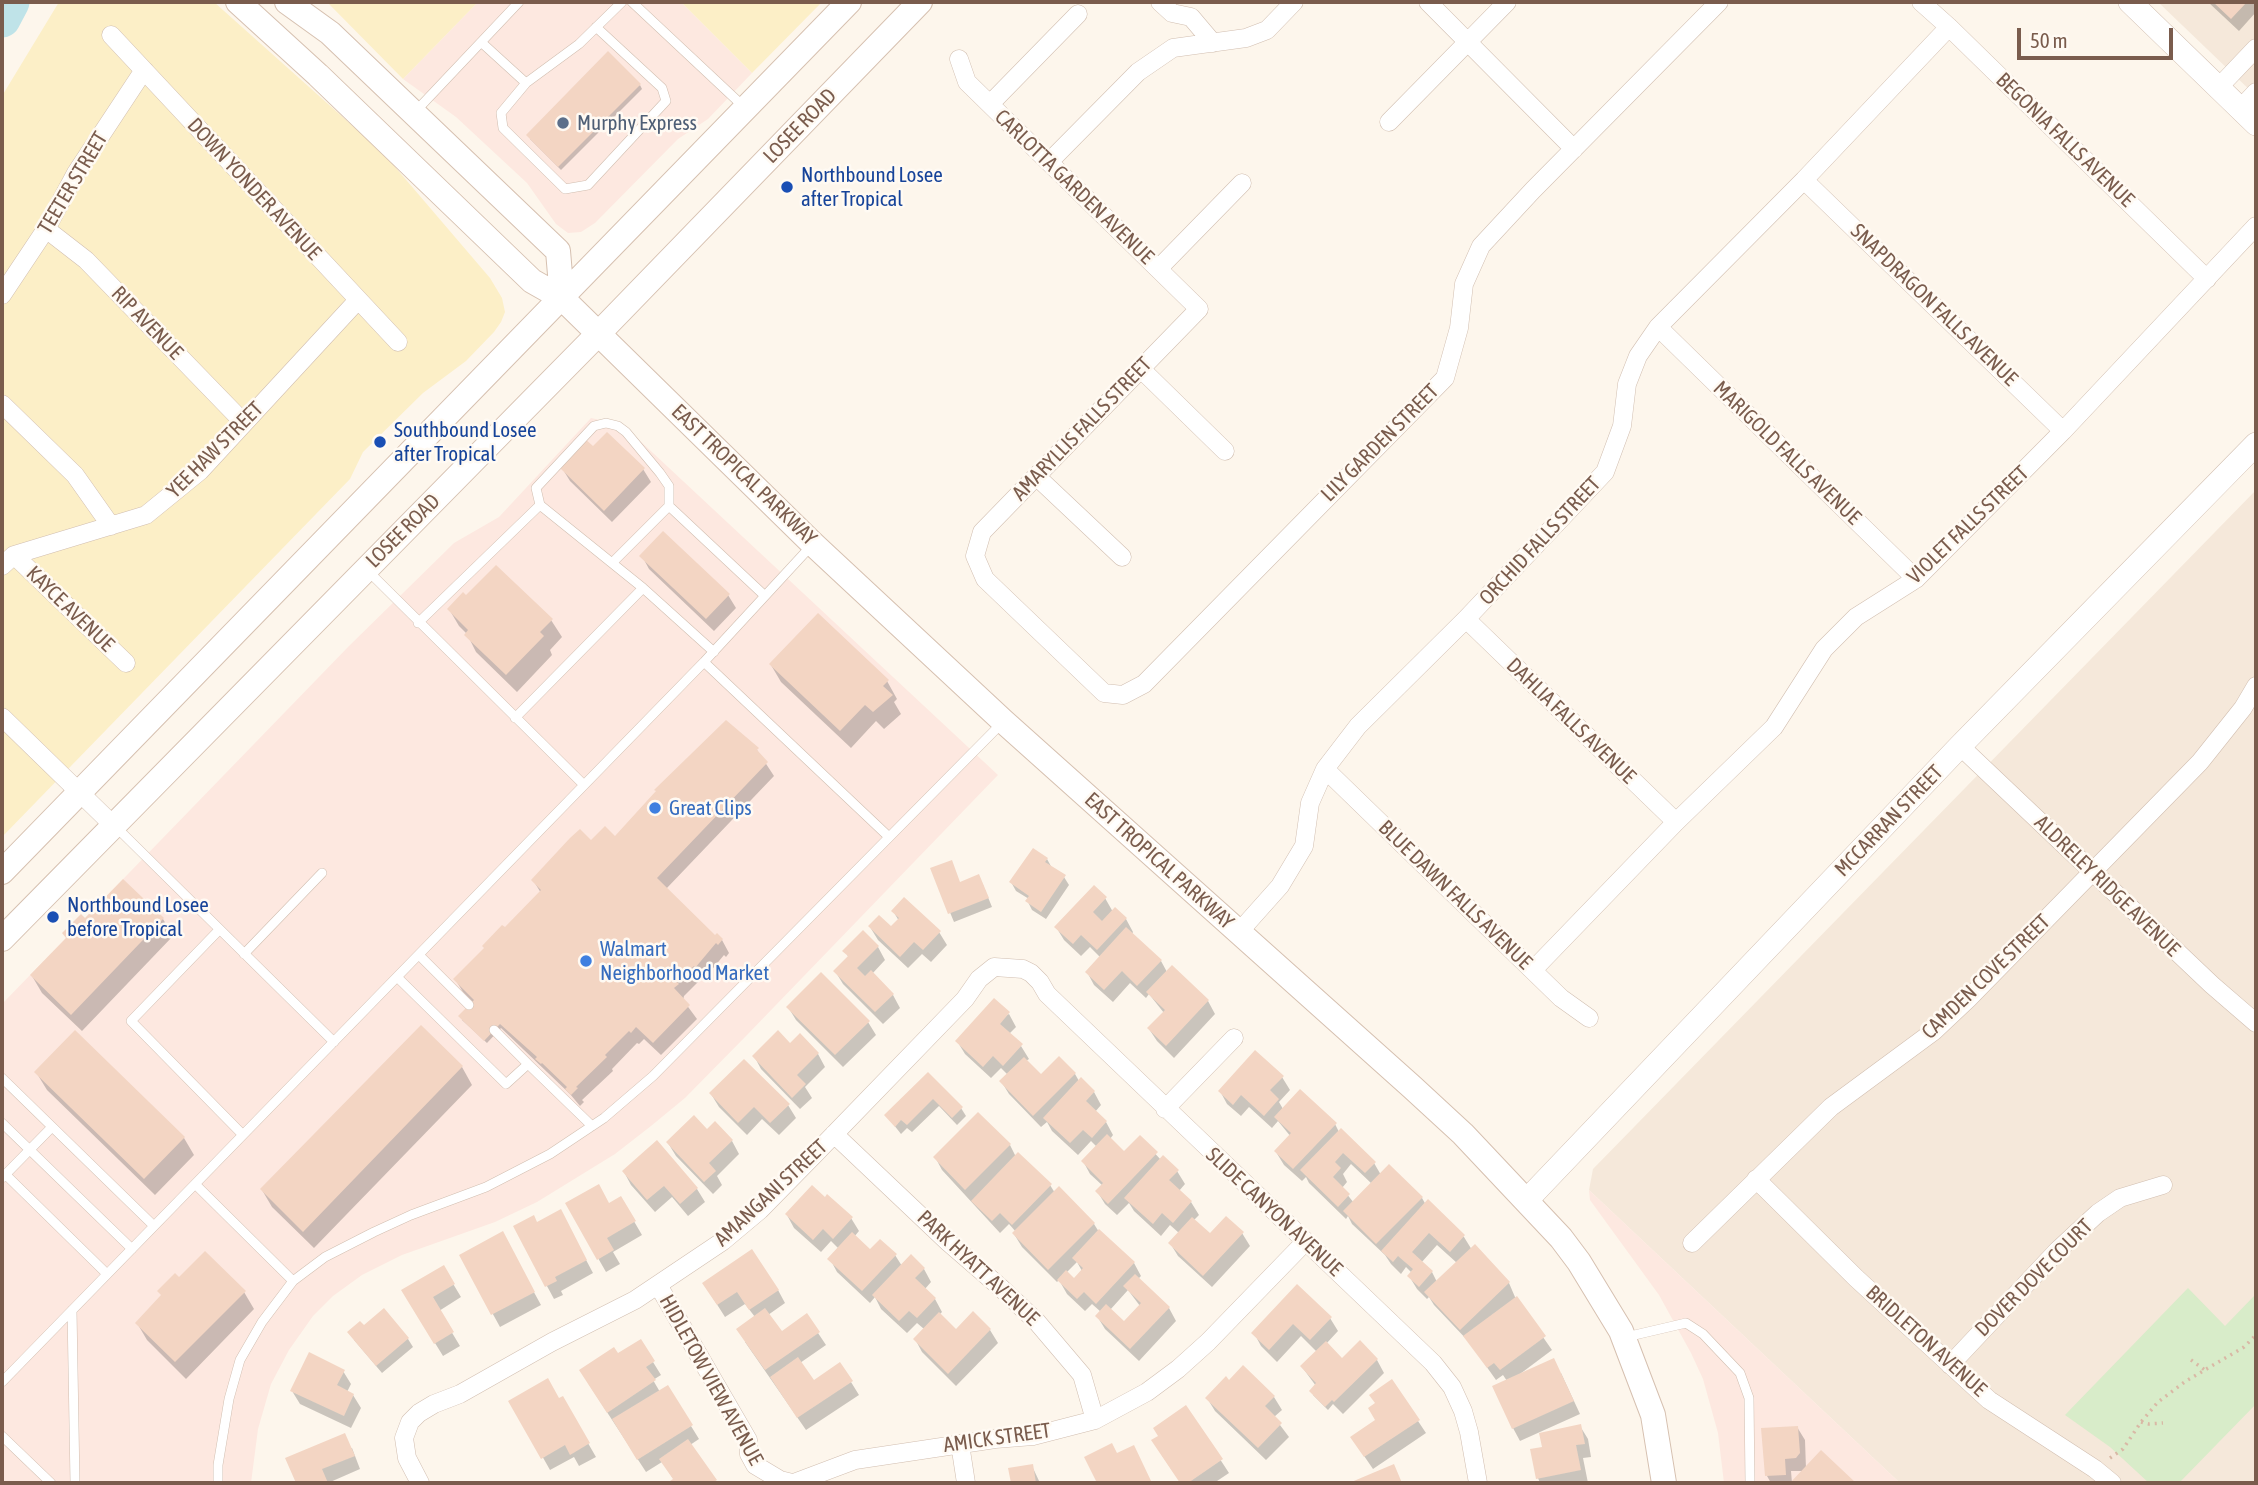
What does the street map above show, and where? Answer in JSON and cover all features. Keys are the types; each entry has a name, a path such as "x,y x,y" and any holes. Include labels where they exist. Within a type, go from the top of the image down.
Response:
{"main road":[{"name":"EAST TROPICAL PARKWAY","path":"238,2 328,84 532,281 562,298 813,544 1003,722 1463,1134 1561,1238 1579,1262 1624,1338 1653,1415 1664,1483"},
{"path":"287,2 330,33 558,251 562,298"},
{"path":"2,872 849,2"},
{"name":"LOSEE ROAD","path":"2,939 599,333 920,2"}],"street":[{"path":"1160,2 1172,13 1191,9 1213,43"},
{"path":"1049,162 1138,72 1173,48 1245,38 1267,30 1294,2"},
{"path":"1429,2 1574,149"},
{"path":"1389,122 1507,2"},
{"name":"LILY GARDEN STREET","path":"975,556 985,579 1104,693 1123,695 1144,684 1445,377 1459,328 1464,284 1481,246 1719,2"},
{"name":"BEGONIA FALLS AVENUE","path":"1921,2 1950,27 2207,279"},
{"path":"2130,2 2248,117 2256,92"},
{"path":"990,104 1078,14"},
{"name":"ORCHID FALLS STREET","path":"1239,932 1280,886 1304,846 1310,803 1325,769 1358,726 1466,619 1605,472 1622,426 1627,384 1638,356 1658,327 1950,27"},
{"name":"DOWN YONDER AVENUE","path":"111,34 398,342"},
{"path":"2218,88 2256,48"},
{"name":"CARLOTTA GARDEN AVENUE","path":"960,59 967,82 1199,309"},
{"name":"TEETER STREET","path":"2,295 46,229 76,173 144,70"},
{"name":"SNAPDRAGON FALLS AVENUE","path":"1804,180 2063,431"},
{"path":"1158,269 1242,183"},
{"name":"VIOLET FALLS STREET","path":"1533,970 1676,822 1774,727 1824,649 1856,617 1916,579 2063,431 2256,226"},
{"name":"RIP AVENUE","path":"46,229 86,260 244,423"},
{"name":"YEE HAW STREET","path":"8,560 146,515 200,471 358,300"},
{"name":"AMARYLLIS FALLS STREET","path":"975,556 982,531 1199,309"},
{"name":"MARIGOLD FALLS AVENUE","path":"1658,327 1916,579"},
{"path":"1140,369 1226,451"},
{"path":"2,404 75,475 111,526"},
{"name":"MCCARRAN STREET","path":"1526,1201 1960,746 2256,444"},
{"path":"1036,476 1122,557"},
{"name":"KAYCE AVENUE","path":"8,560 126,663"},
{"name":"DAHLIA FALLS AVENUE","path":"1466,619 1676,822"},
{"name":"CAMDEN COVE STREET","path":"1692,1243 1831,1107 1934,1031 1951,1015 2200,762 2243,708 2256,686"},
{"path":"2,717 114,825"},
{"name":"ALDRELEY RIDGE AVENUE","path":"1960,746 2212,985 2256,1023"},
{"name":"BLUE DAWN FALLS AVENUE","path":"1325,769 1561,998 1589,1018"},
{"name":"AMANGANI STREET","path":"421,1483 407,1458 404,1438 410,1423 419,1413 460,1394 658,1285 723,1241 760,1210 965,999 979,979 994,967 1023,970"},
{"name":"SLIDE CANYON AVENUE","path":"1023,970 1040,982 1046,994 1433,1363 1452,1387 1469,1432 1478,1483"},
{"path":"1165,1109 1234,1038"},
{"name":"PARK HYATT AVENUE","path":"834,1134 1037,1322 1082,1375 1095,1420"},
{"name":"BRIDLETON AVENUE","path":"1756,1179 1856,1278 1950,1365 1997,1405 2112,1483"},
{"name":"DOVER DOVE COURT","path":"1950,1365 2058,1250 2098,1213 2120,1198 2163,1185"},
{"name":"AMICK STREET","path":"766,1473 793,1483 855,1460 1033,1436 1095,1420 1147,1392 1178,1368 1208,1342 1305,1242"},
{"name":"HIDLETOW VIEW AVENUE","path":"658,1285 748,1440 755,1465 766,1473"},
{"path":"960,1444 966,1483"}],"lane":[{"path":"414,113 519,2"},
{"path":"596,27 662,88 666,101 588,185 565,189 503,128 501,113 526,83 579,44 596,27 622,2"},
{"path":"632,2 745,108"},
{"path":"481,42 526,83"},
{"path":"612,563 669,506 669,486 626,432 618,426 606,423 594,426 536,488 540,505 643,588 714,652"},
{"path":"418,623 540,505"},
{"path":"669,506 765,596"},
{"path":"2,1382 714,652 813,544"},
{"path":"366,569 584,785"},
{"path":"515,718 643,588"},
{"path":"704,662 889,837"},
{"path":"218,1483 218,1465 229,1399 240,1360 262,1322 293,1281 325,1257 411,1215 486,1186 550,1154 592,1126 653,1076 1003,722"},
{"path":"114,825 334,1042"},
{"path":"244,954 322,873"},
{"path":"219,930 131,1021 243,1135"},
{"path":"419,955 469,1005"},
{"path":"397,977 506,1084 528,1064"},
{"path":"494,1030 592,1126"},
{"path":"2,1079 154,1226"},
{"path":"2,1123 132,1249"},
{"path":"51,1128 3,1176 107,1274"},
{"path":"195,1184 293,1281"},
{"path":"72,1310 75,1483"},
{"path":"1624,1338 1686,1323 1703,1334 1740,1373 1749,1398 1750,1483"},
{"path":"2,1436 51,1483"}],"path":[{"path":"2095,1469 2123,1449 2158,1402 2186,1381 2244,1346 2256,1335"},
{"path":"2191,1360 2205,1370"},
{"path":"2141,1422 2163,1423"}],"shaded area":[{"path":"478,2 681,2 752,73 708,119 678,139 595,223 581,232 568,233 556,224 527,183 456,117 403,79"},
{"path":"2158,2 2256,2 2256,96"},
{"path":"591,418 623,425 998,775 685,1098 651,1126 615,1154 537,1202 495,1222 402,1255 362,1275 333,1296 313,1316 289,1350 271,1384 258,1429 251,1483 2,1483 2,1004 349,646 454,543 499,517"},
{"path":"2256,490 2256,1483 1900,1483 1589,1190 1593,1169"},
{"path":"1589,1190 1900,1483 1724,1483 1718,1433 1703,1379 1659,1295 1590,1200"}],"green space":[{"path":"2188,1288 2225,1326 2256,1294 2256,1404 2179,1483 2149,1483 2110,1447 2065,1415"}],"sand":[{"path":"59,2 214,2 384,154 490,278 502,298 505,312 494,332 466,361 423,393 363,452 350,479 2,837 2,96"},
{"path":"327,2 478,2 403,79"},
{"path":"681,2 822,2 752,73"}],"building":[{"path":"2213,2 2247,2 2231,19"},
{"path":"608,51 641,84 558,167 526,135"},
{"path":"607,432 645,468 604,511 560,468 585,439 593,446"},
{"path":"663,531 730,594 706,619 639,556"},
{"path":"496,565 553,619 540,632 544,636 506,675 464,635 468,630 447,609 463,592 466,595"},
{"path":"818,613 889,680 883,686 893,695 873,712 865,705 840,731 769,664"},
{"name":"Walmart Neighborhood Market","path":"726,720 759,748 757,750 768,762 657,878 715,935 717,933 723,939 677,982 679,984 674,988 690,1005 653,1043 636,1027 631,1033 629,1031 571,1095 565,1089 567,1087 535,1059 537,1057 500,1024 484,1041 458,1016 474,1000 453,979 484,948 482,946 502,925 505,927 541,890 531,880 570,838 580,829 591,840 605,826 615,836 656,791 654,790"},
{"path":"1033,848 1048,858 1045,862 1066,875 1041,912 1025,901 1029,896 1009,882"},
{"path":"952,860 960,882 979,874 989,898 948,914 930,868"},
{"path":"123,879 164,918 71,1015 30,975 66,938 62,933 81,914 85,918"},
{"path":"1094,885 1107,897 1093,912 1102,921 1115,907 1127,918 1097,950 1081,935 1073,944 1054,927"},
{"path":"904,897 941,931 923,950 914,942 900,957 868,926 879,915 891,926 899,918 891,911"},
{"path":"1126,927 1162,960 1137,986 1122,971 1104,990 1085,972"},
{"path":"863,930 879,946 857,968 865,976 871,970 894,994 875,1012 833,971 848,956 842,951"},
{"path":"1172,965 1209,1000 1166,1046 1147,1028 1165,1010 1146,992"},
{"path":"821,972 870,1021 835,1055 786,1007"},
{"path":"994,998 1010,1012 1000,1024 1023,1044 1003,1066 993,1056 983,1067 955,1041"},
{"path":"421,1025 463,1066 303,1232 260,1189"},
{"path":"75,1030 185,1137 144,1179 34,1072"},
{"path":"778,1030 790,1043 800,1033 819,1053 797,1075 806,1084 792,1098 752,1056"},
{"path":"1255,1050 1284,1076 1270,1090 1279,1099 1264,1116 1241,1095 1233,1105 1218,1091"},
{"path":"1059,1056 1076,1073 1033,1116 999,1081 1024,1057 1041,1074"},
{"path":"744,1059 790,1104 770,1123 754,1107 738,1123 709,1093"},
{"path":"928,1072 963,1107 952,1118 933,1099 907,1125 901,1120 895,1127 884,1115"},
{"path":"1081,1077 1095,1091 1086,1101 1107,1121 1092,1138 1083,1130 1070,1143 1043,1118"},
{"path":"1300,1089 1337,1123 1293,1169 1274,1151 1291,1133 1274,1117"},
{"path":"978,1112 1011,1144 965,1190 933,1157"},
{"path":"694,1115 707,1129 715,1121 733,1140 709,1163 716,1171 704,1182 666,1142"},
{"path":"1341,1128 1376,1162 1365,1173 1343,1153 1335,1162 1341,1168 1333,1177 1350,1194 1338,1207 1300,1170"},
{"path":"1107,1134 1124,1151 1140,1135 1158,1152 1108,1204 1095,1191 1103,1183 1081,1161"},
{"path":"657,1140 698,1188 680,1204 664,1186 647,1200 622,1171"},
{"path":"1018,1152 1052,1184 1012,1225 1000,1213 992,1221 971,1201"},
{"path":"1163,1155 1179,1170 1169,1180 1192,1201 1173,1223 1162,1213 1153,1224 1124,1198"},
{"path":"1389,1164 1423,1197 1376,1244 1343,1211"},
{"path":"599,1184 609,1203 621,1196 636,1221 607,1238 614,1250 597,1260 565,1203"},
{"path":"812,1185 825,1197 827,1194 853,1217 833,1239 823,1229 813,1240 785,1214"},
{"path":"1059,1186 1095,1223 1048,1270 1012,1233"},
{"path":"1428,1199 1465,1235 1450,1252 1429,1233 1412,1252 1433,1271 1419,1287 1407,1276 1413,1269 1398,1256 1393,1262 1381,1251"},
{"path":"561,1209 587,1260 555,1277 557,1281 545,1287 513,1226 534,1215 537,1222"},
{"path":"1226,1216 1244,1232 1203,1276 1168,1243 1192,1217 1210,1233"},
{"path":"1099,1229 1135,1262 1096,1304 1084,1292 1077,1299 1057,1280 1066,1270 1074,1278 1083,1268 1072,1258"},
{"path":"503,1231 535,1292 491,1315 459,1255"},
{"path":"852,1232 870,1249 880,1239 897,1254 862,1291 827,1259"},
{"path":"1475,1244 1510,1282 1460,1330 1424,1292"},
{"path":"752,1249 779,1290 749,1310 737,1292 717,1305 702,1283"},
{"path":"205,1251 246,1291 175,1362 135,1323 161,1295 157,1291 175,1273 179,1277"},
{"path":"911,1254 925,1268 915,1278 936,1298 917,1318 909,1311 899,1321 872,1295"},
{"path":"444,1265 455,1284 433,1297 454,1332 434,1344 401,1290"},
{"path":"1135,1274 1170,1307 1130,1349 1095,1316 1106,1304 1124,1321 1141,1303 1123,1286"},
{"path":"1297,1284 1332,1317 1310,1340 1293,1324 1269,1350 1251,1333"},
{"path":"1517,1296 1546,1336 1500,1370 1494,1363 1487,1368 1463,1336"},
{"path":"384,1308 409,1338 376,1366 347,1332 360,1321 364,1325"},
{"path":"765,1308 782,1331 807,1313 820,1332 765,1370 736,1329"},
{"path":"973,1311 991,1329 948,1374 913,1339 939,1312 956,1329"},
{"path":"641,1339 655,1361 646,1367 656,1380 607,1413 579,1370 614,1347 618,1353"},
{"path":"1360,1340 1378,1359 1334,1402 1332,1400 1325,1407 1309,1391 1316,1383 1300,1366 1326,1341 1342,1358"},
{"path":"309,1352 345,1370 337,1385 354,1394 344,1416 290,1391"},
{"path":"798,1357 814,1380 840,1362 853,1381 797,1418 770,1377"},
{"path":"1554,1358 1574,1401 1512,1429 1492,1386"},
{"path":"1243,1365 1275,1396 1265,1406 1282,1423 1258,1448 1205,1398 1226,1376 1229,1380"},
{"path":"548,1378 559,1398 563,1396 590,1443 570,1455 565,1445 541,1459 508,1401"},
{"path":"1392,1379 1420,1420 1364,1457 1350,1437 1375,1420 1368,1408 1375,1403 1369,1395"},
{"path":"668,1385 693,1425 637,1460 612,1419"},
{"path":"1186,1405 1223,1459 1188,1483 1180,1483 1151,1440 1158,1436 1153,1428"},
{"path":"1581,1424 1585,1444 1576,1445 1581,1470 1536,1479 1530,1449 1542,1447 1539,1433"},
{"path":"1798,1426 1800,1453 1796,1458 1785,1459 1786,1475 1765,1476 1761,1428"},
{"path":"345,1433 355,1456 322,1469 328,1483 296,1483 285,1458"},
{"path":"688,1439 717,1480 712,1483 667,1483 673,1479 659,1459"},
{"path":"1112,1443 1117,1453 1134,1445 1152,1483 1097,1483 1084,1457"},
{"path":"1821,1450 1856,1483 1790,1483"},
{"path":"1033,1464 1036,1483 1011,1483 1008,1468"},
{"path":"1394,1464 1402,1483 1349,1483"}],"waterway":[{"path":"2,19 11,2"}],"place":[{"name":"Murphy Express","path":"563,123"},
{"name":"Northbound Losee after Tropical","path":"787,187"},
{"name":"Southbound Losee after Tropical","path":"380,442"},
{"name":"Great Clips","path":"655,808"},
{"name":"Northbound Losee before Tropical","path":"53,917"},
{"name":"Walmart Neighborhood Market","path":"586,961"}]}
